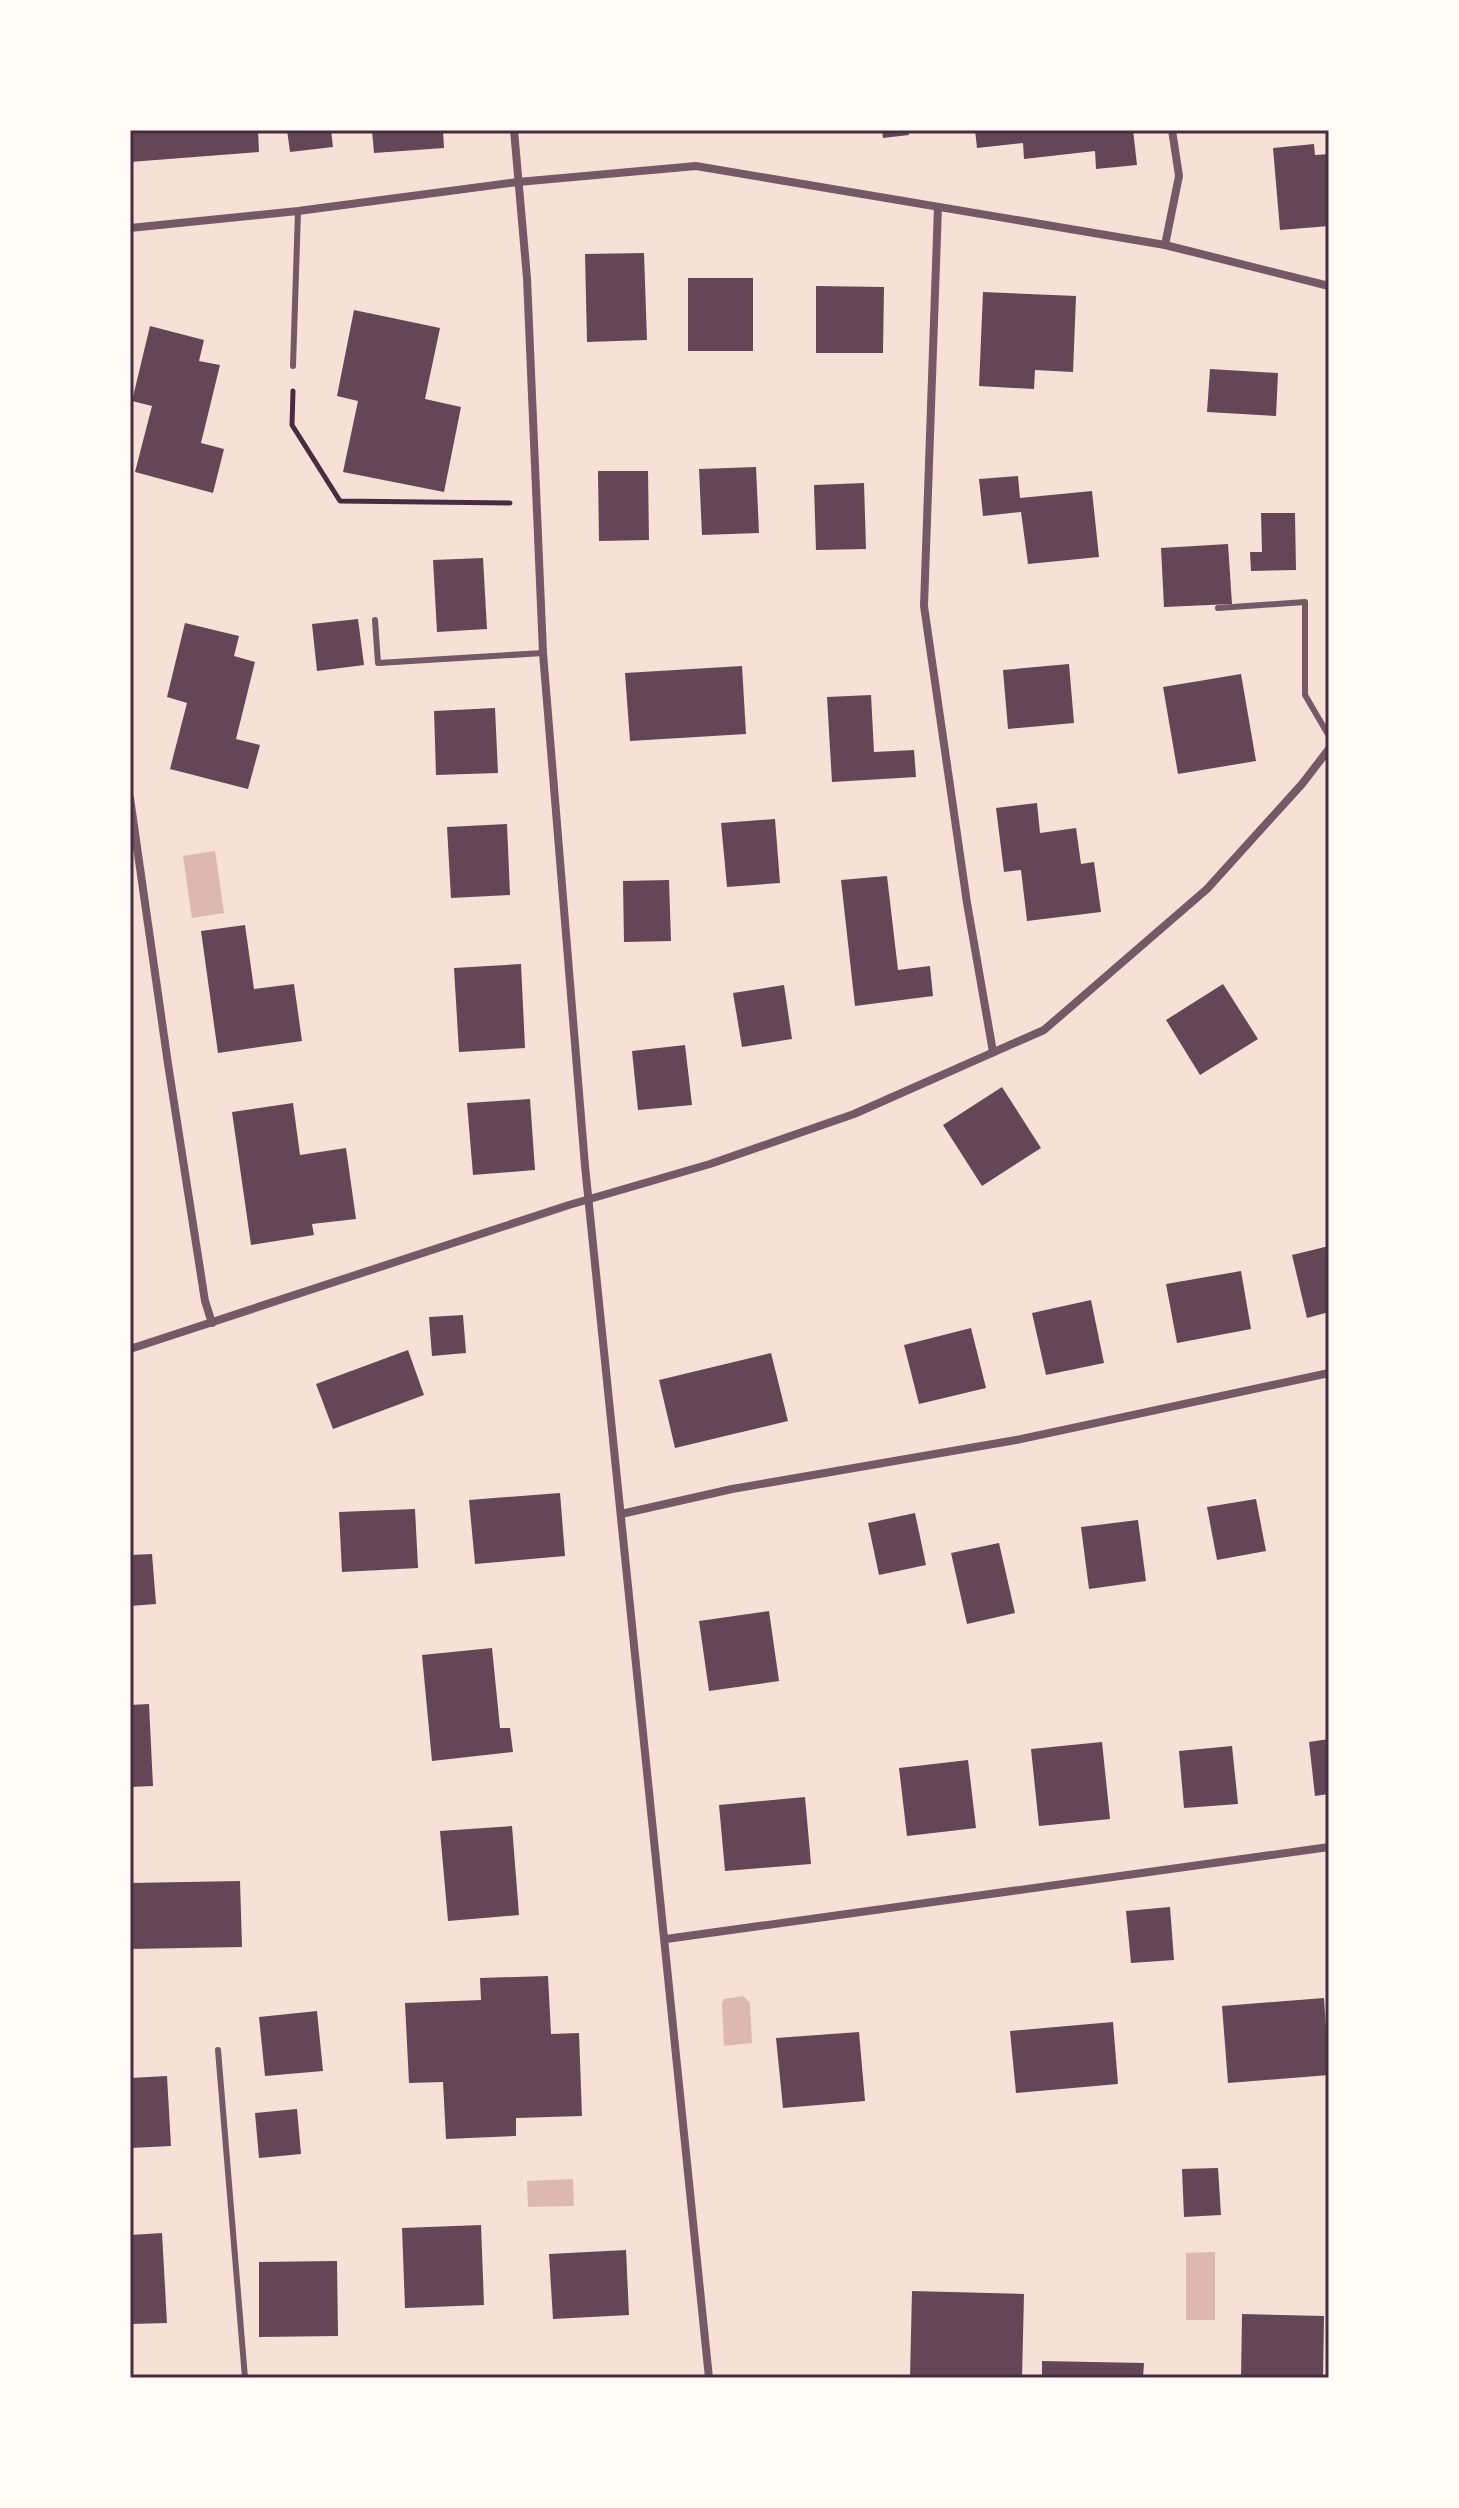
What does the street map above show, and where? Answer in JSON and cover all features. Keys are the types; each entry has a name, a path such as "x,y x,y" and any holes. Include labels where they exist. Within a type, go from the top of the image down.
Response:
{"street":[{"path":"514,130 527,278 543,653 589,1200 709,2378"},
{"path":"1165,245 1179,176 1172,130"},
{"path":"130,228 298,211 518,182 696,166 1165,245 1329,286"},
{"path":"938,207 924,606 967,903 993,1052"},
{"path":"130,1349 589,1200 710,1164 854,1114 1044,1030 1207,889 1302,784 1329,749"},
{"path":"130,798 170,1080 205,1301 212,1323"},
{"path":"621,1514 732,1489 1016,1440 1329,1373"},
{"path":"666,1939 1329,1847"}],"lane":[{"path":"293,366 298,211"},
{"path":"1218,608 1305,602 1305,695 1329,736"},
{"path":"375,620 378,663 543,653"},
{"path":"218,2050 245,2378"}],"path":[{"path":"293,366 292,425 340,501 536,503"}],"shaded area":[{"path":"215,851 224,913 192,918 183,856"},
{"path":"743,1996 750,2003 752,2043 724,2046 722,2004 724,1999"},
{"path":"573,2179 574,2206 528,2207 527,2181"},
{"path":"1215,2252 1215,2320 1186,2320 1186,2253"}],"building":[{"path":"130,130 258,130 259,152 130,162"},
{"path":"287,130 331,130 333,147 290,152"},
{"path":"372,130 443,130 444,148 374,153"},
{"path":"882,130 908,130 909,135 883,138"},
{"path":"975,130 1133,130 1137,165 1096,169 1095,151 1024,159 1023,143 977,148"},
{"path":"1314,144 1315,155 1329,154 1329,226 1280,230 1273,148"},
{"path":"644,253 647,340 587,342 585,254"},
{"path":"688,278 753,278 753,351 688,351"},
{"path":"816,286 884,287 883,353 816,353"},
{"path":"983,292 1076,296 1073,372 1035,370 1034,389 979,386"},
{"path":"354,310 440,328 425,399 461,407 444,492 343,472 358,401 337,396"},
{"path":"150,326 204,340 199,361 220,365 201,443 224,449 213,493 135,472 152,406 132,401"},
{"path":"1210,369 1278,373 1276,416 1207,412"},
{"path":"756,467 759,533 702,535 699,469"},
{"path":"598,471 648,471 649,540 599,541"},
{"path":"1018,476 1020,498 1092,491 1099,557 1028,564 1021,512 983,516 979,479"},
{"path":"864,483 866,549 816,550 814,485"},
{"path":"1261,513 1295,513 1296,570 1251,571 1250,552 1262,552"},
{"path":"1228,544 1232,604 1164,607 1161,548"},
{"path":"483,558 487,629 437,632 433,560"},
{"path":"358,619 364,665 317,671 312,624"},
{"path":"185,623 239,636 234,656 255,662 236,739 260,745 248,789 170,769 187,703 167,697"},
{"path":"1069,664 1074,723 1008,729 1003,670"},
{"path":"742,666 746,734 630,741 625,673"},
{"path":"1241,674 1256,761 1178,774 1163,687"},
{"path":"871,695 874,752 914,750 916,777 832,782 827,697"},
{"path":"495,708 498,773 436,775 434,711"},
{"path":"1037,803 1040,833 1076,828 1081,864 1094,862 1101,912 1027,921 1021,870 1004,872 996,808"},
{"path":"775,819 780,883 727,887 721,823"},
{"path":"507,824 510,895 451,898 447,827"},
{"path":"887,876 898,970 930,966 933,996 855,1006 841,880"},
{"path":"669,880 671,941 624,942 623,881"},
{"path":"245,925 254,989 294,984 302,1041 218,1053 201,931"},
{"path":"521,964 525,1048 459,1052 454,968"},
{"path":"1223,984 1258,1039 1200,1075 1166,1020"},
{"path":"784,985 792,1039 742,1047 733,993"},
{"path":"685,1045 692,1105 638,1110 632,1051"},
{"path":"1002,1087 1041,1148 982,1186 943,1125"},
{"path":"530,1099 535,1170 473,1175 467,1103"},
{"path":"293,1103 300,1155 346,1148 356,1219 312,1224 314,1235 251,1245 232,1112"},
{"path":"1329,1246 1329,1312 1307,1318 1292,1255"},
{"path":"1241,1271 1251,1329 1177,1343 1166,1284"},
{"path":"1091,1300 1104,1363 1046,1375 1032,1313"},
{"path":"463,1315 466,1353 432,1356 429,1317"},
{"path":"971,1328 986,1388 919,1404 904,1345"},
{"path":"408,1350 424,1395 333,1429 316,1384"},
{"path":"771,1353 788,1421 675,1448 659,1380"},
{"path":"560,1493 565,1556 475,1564 469,1500"},
{"path":"1256,1499 1266,1551 1217,1560 1207,1507"},
{"path":"415,1509 418,1568 342,1572 339,1512"},
{"path":"915,1513 926,1565 879,1575 868,1523"},
{"path":"1138,1520 1146,1581 1089,1589 1081,1527"},
{"path":"999,1543 1015,1613 967,1624 951,1553"},
{"path":"152,1554 156,1604 130,1606 130,1555"},
{"path":"769,1611 779,1681 709,1691 699,1621"},
{"path":"492,1648 500,1728 510,1728 513,1752 432,1761 422,1655"},
{"path":"149,1704 153,1786 130,1787 130,1705"},
{"path":"1329,1739 1329,1794 1315,1796 1309,1742"},
{"path":"1102,1742 1110,1819 1039,1826 1031,1749"},
{"path":"1232,1746 1238,1804 1184,1808 1179,1751"},
{"path":"968,1760 976,1828 907,1836 899,1768"},
{"path":"805,1797 811,1864 725,1871 719,1805"},
{"path":"512,1826 519,1915 448,1921 440,1831"},
{"path":"240,1881 242,1947 130,1949 130,1883"},
{"path":"1170,1907 1174,1960 1131,1963 1126,1911"},
{"path":"548,1976 551,2034 579,2033 582,2116 516,2118 516,2136 446,2139 443,2082 409,2083 405,2003 481,2000 480,1978"},
{"path":"1324,1998 1329,2075 1228,2083 1222,2006"},
{"path":"317,2011 323,2071 265,2076 259,2017"},
{"path":"1113,2022 1118,2084 1016,2093 1010,2031"},
{"path":"859,2032 865,2101 783,2108 776,2038"},
{"path":"167,2076 171,2146 130,2148 130,2078"},
{"path":"297,2109 301,2154 259,2158 255,2113"},
{"path":"1218,2168 1221,2215 1184,2217 1182,2169"},
{"path":"481,2225 484,2305 405,2308 402,2228"},
{"path":"162,2233 167,2323 130,2324 130,2235"},
{"path":"626,2250 629,2315 553,2319 549,2254"},
{"path":"337,2261 338,2336 259,2337 259,2262"},
{"path":"912,2291 1024,2294 1022,2378 910,2378"},
{"path":"1242,2314 1324,2316 1323,2378 1241,2378"},
{"path":"1042,2361 1144,2363 1143,2378 1042,2378"}]}
